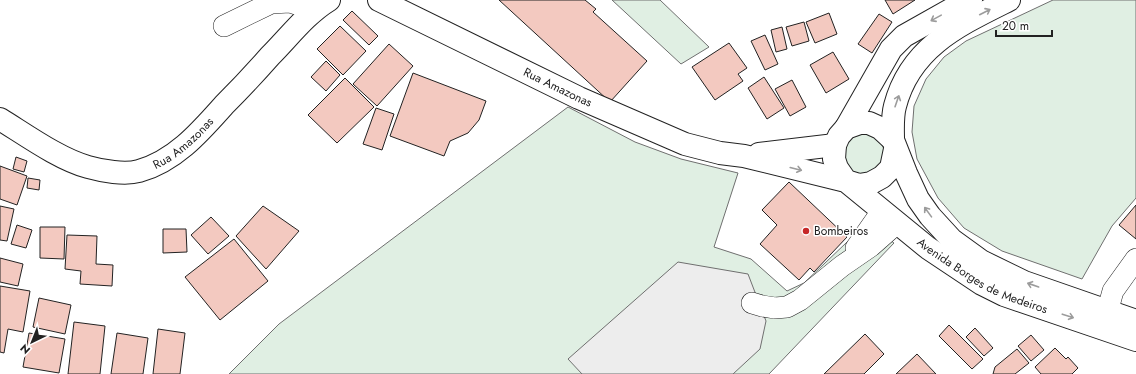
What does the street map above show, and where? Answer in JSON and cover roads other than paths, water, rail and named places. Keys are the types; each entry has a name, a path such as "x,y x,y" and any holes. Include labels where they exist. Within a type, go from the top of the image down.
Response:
{"main road":[{"name":"Rua Amazonas","path":"379,0 579,98 638,125 685,144 720,153 744,156"},
{"path":"846,181 836,168 834,159 841,137 891,49 904,36 930,20 971,0"},
{"name":"Avenida Borges de Medeiros","path":"1009,0 964,23 931,46 919,58 906,75 894,107 894,144 918,199 930,216 952,240 981,261 1105,319 1136,340"},
{"name":"Rua Amazonas","path":"0,119 58,154 87,167 114,172 138,171 160,163 179,150 200,131 300,24 322,5"},
{"path":"860,123 869,123 880,128 894,144 891,168 882,177 871,183 860,185 744,156 841,137 860,123"},
{"name":"Avenida Borges de Medeiros","path":"846,181 940,257 982,284 1004,295 1105,319 1136,321"}],"street":[{"path":"224,26 271,3 290,2 322,5"},
{"path":"752,303 768,307 787,307 800,300 842,266 862,242 889,217"},
{"path":"1105,319 1113,290 1136,259"}],"place":[{"name":"Bombeiros","path":"806,231"}]}
